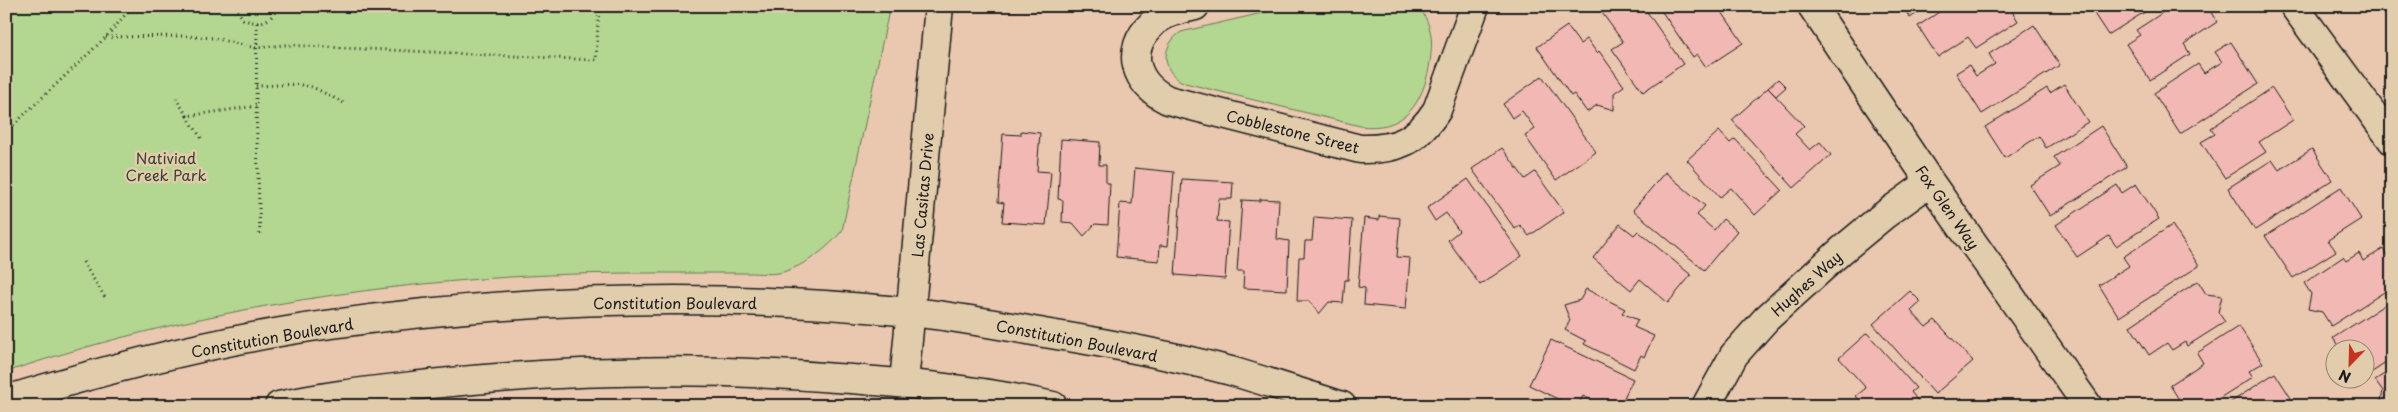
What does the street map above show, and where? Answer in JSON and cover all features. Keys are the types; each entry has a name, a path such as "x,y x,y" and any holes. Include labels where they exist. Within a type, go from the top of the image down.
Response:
{"main road":[{"name":"Las Casitas Drive","path":"904,383 939,6"},
{"name":"Cobblestone Street","path":"1195,6 1158,19 1152,23 1140,42 1136,61 1139,74 1145,85 1156,94 1168,100 1360,149 1378,150 1408,141 1421,131 1437,110 1475,6"},
{"name":"Fox Glen Way","path":"1812,6 1930,182 2088,406"},
{"path":"2294,6 2392,140"},
{"name":"Hughes Way","path":"1706,406 1734,355 1766,319 1842,250 1930,182"},
{"name":"Constitution Boulevard","path":"6,400 70,380 207,348 323,325 487,307 608,300 778,303 911,312 1110,344 1230,371 1342,406"},
{"path":"279,406 329,396 488,378 616,370 773,373 904,383 1053,406"}],"path":[{"path":"6,132 106,37 133,6"},
{"path":"235,6 243,19 257,23 271,18 279,6"},
{"path":"106,37 182,36 213,38 256,48 284,45 596,60 599,6"},
{"path":"257,23 256,106 260,238"},
{"path":"256,86 303,85 313,87 323,94 344,102"},
{"path":"176,98 201,138"},
{"path":"187,116 256,106"},
{"path":"84,262 106,299"}],"green space":[{"name":"Nativiad Creek Park","path":"6,6 890,6 842,231 816,256 792,269 770,274 572,274 490,278 325,296 163,327 84,348 6,372"},
{"path":"1292,6 1418,6 1424,14 1430,30 1432,46 1424,86 1413,107 1406,115 1387,125 1374,127 1360,126 1185,83 1171,73 1166,59 1167,52 1169,44 1181,32"}],"building":[{"path":"1606,6 1643,6 1683,64 1643,92 1612,49 1623,42 1600,10"},
{"path":"1658,6 1718,6 1743,43 1706,67 1697,54 1693,57"},
{"path":"1902,6 1927,6 1910,18"},
{"path":"1948,6 2009,6 2018,21 1976,48 1968,37 1938,57 1918,26"},
{"path":"2089,6 2154,6 2108,35"},
{"path":"2173,6 2207,6 2217,22 2184,44 2190,54 2150,80 2126,44 2140,35 2136,30"},
{"path":"2034,25 2060,65 1982,114 1956,73 1969,65 1976,76 1995,64 1989,54"},
{"path":"1567,26 1580,44 1587,39 1597,53 1599,51 1624,86 1614,93 1614,110 1597,105 1587,112 1574,94 1571,96 1537,47"},
{"path":"2231,42 2258,84 2180,134 2154,93 2198,64 2204,73 2222,62 2215,52"},
{"path":"1542,76 1596,152 1556,180 1525,136 1535,129 1522,111 1512,118 1503,104"},
{"path":"1778,79 1786,87 1776,96 1768,88"},
{"path":"2064,84 2088,122 2046,148 2039,136 2005,158 1985,127 2047,88 2050,93"},
{"path":"1768,88 1804,126 1795,134 1810,150 1820,142 1831,155 1794,188 1732,120"},
{"path":"2272,88 2293,120 2259,142 2266,152 2225,178 2201,142 2215,134 2211,128"},
{"path":"2101,126 2127,167 2050,216 2030,185 2060,166 2054,157"},
{"path":"1021,131 1040,133 1037,171 1051,172 1046,225 1002,222 1004,203 998,202 1003,134 1021,135"},
{"path":"1719,131 1730,143 1735,139 1782,190 1755,215 1731,188 1720,197 1687,160"},
{"path":"1061,139 1100,142 1099,165 1106,165 1106,183 1110,183 1108,225 1095,224 1084,236 1073,223 1062,222 1063,200 1058,199"},
{"path":"1502,148 1525,179 1535,172 1564,212 1529,236 1520,225 1515,229 1472,169"},
{"path":"2312,149 2332,180 2255,230 2228,188 2272,160 2279,170"},
{"path":"1135,168 1174,172 1168,246 1160,245 1159,261 1116,257 1120,203 1132,204"},
{"path":"1665,172 1705,206 1697,215 1714,230 1723,219 1737,231 1704,270 1633,210"},
{"path":"1182,179 1233,182 1232,199 1219,199 1217,221 1229,222 1225,279 1175,275"},
{"path":"1468,179 1522,256 1480,285 1448,240 1459,231 1446,213 1435,221 1427,208"},
{"path":"2136,184 2159,219 2116,246 2109,236 2077,257 2056,225 2117,185 2122,193"},
{"path":"2341,187 2361,219 2328,240 2336,251 2293,278 2265,236"},
{"path":"1260,199 1279,200 1277,239 1289,241 1287,290 1243,288 1244,271 1237,271 1242,200 1260,201"},
{"path":"1379,216 1400,218 1397,257 1410,258 1406,309 1364,305 1365,288 1358,287 1364,218 1379,220"},
{"path":"1314,217 1352,220 1348,280 1345,280 1343,303 1329,302 1319,314 1309,301 1297,301 1299,257 1304,257 1305,241 1312,241"},
{"path":"1620,224 1634,235 1638,231 1691,275 1668,303 1640,279 1631,290 1593,258"},
{"path":"2172,225 2199,266 2119,317 2099,285 2129,266 2123,257"},
{"path":"2383,249 2392,263 2392,287 2331,326 2322,312 2308,309 2311,294 2304,283 2343,257 2346,261 2359,253 2363,261"},
{"path":"2198,281 2206,294 2222,296 2218,312 2225,322 2187,346 2185,342 2172,350 2167,343 2149,355 2130,326"},
{"path":"1586,289 1625,309 1622,313 1638,320 1634,327 1654,336 1644,357 1641,355 1634,369 1584,344 1586,341 1565,330 1570,320 1564,305 1580,300"},
{"path":"1910,291 1921,302 1911,311 1926,327 1935,320 1973,361 1935,394 1873,324"},
{"path":"2392,300 2392,359 2376,369 2376,340 2334,340 2333,338"},
{"path":"2239,326 2263,363 2249,371 2253,377 2207,406 2183,406 2170,385 2203,363 2197,353"},
{"path":"1867,333 1916,388 1911,392 1922,406 1865,406 1856,396 1866,388 1839,358"},
{"path":"1551,340 1633,379 1620,406 1603,406 1583,396 1578,406 1572,406 1529,385"},
{"path":"2392,369 2392,406 2380,405 2383,391 2376,379"},
{"path":"2275,373 2296,406 2225,406"}]}
